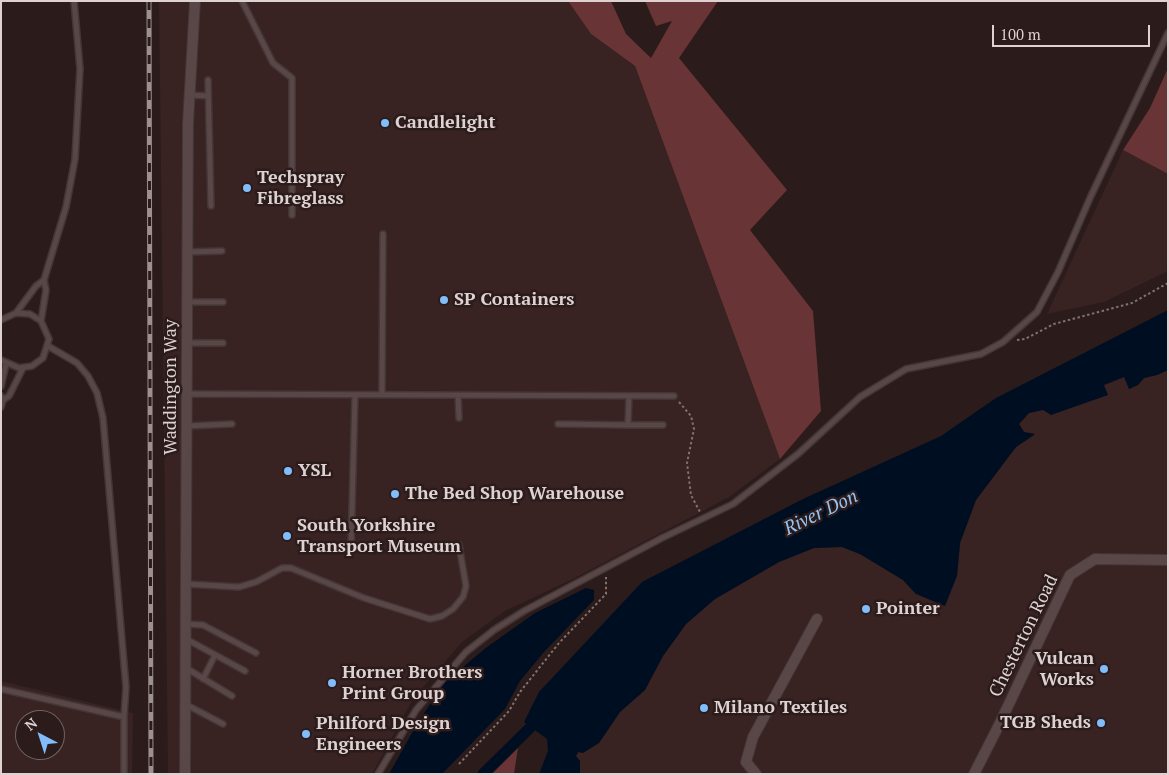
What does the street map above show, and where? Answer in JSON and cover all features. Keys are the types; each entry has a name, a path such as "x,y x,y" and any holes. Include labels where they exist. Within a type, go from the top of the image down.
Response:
{"street":[{"name":"Waddington Way","path":"185,774 189,95 195,1"},
{"name":"Chesterton Road","path":"974,774 999,726 1070,576 1095,559 1168,560"},
{"path":"756,774 746,762 754,737 817,620"}],"lane":[{"path":"41,321 46,290 44,280 64,215 75,159 80,69 74,1"},
{"path":"242,1 274,63 292,78 292,215"},
{"path":"378,774 416,710 466,652 494,630 524,611 733,504 798,454 860,397 906,369 981,354 1003,342 1037,312 1058,272 1168,32"},
{"path":"208,80 211,206"},
{"path":"189,95 208,96"},
{"path":"382,394 383,234"},
{"path":"188,252 222,251"},
{"path":"1,320 16,313 36,286 44,280"},
{"path":"188,302 223,302"},
{"path":"1,386 4,362 23,368 38,363 48,346 48,332 41,321 30,314 16,313"},
{"path":"188,343 223,343"},
{"path":"48,346 77,363 88,376 97,393 103,418 126,687 124,774"},
{"path":"1,406 2,398 9,396 23,368"},
{"path":"188,394 674,396"},
{"path":"351,548 355,395"},
{"path":"458,395 459,418"},
{"path":"628,425 630,396"},
{"path":"188,426 232,424"},
{"path":"558,424 663,426"},
{"path":"186,584 239,588 282,568 291,568 364,598 430,619 442,616 453,610 463,597 466,586 458,545"},
{"path":"186,624 203,626 256,653"},
{"path":"186,639 246,671"},
{"path":"204,679 216,655"},
{"path":"185,668 232,696"},
{"path":"1,689 124,717"},
{"path":"185,704 223,724"}],"path":[{"path":"1003,342 1025,339 1054,324 1132,303 1168,283"},
{"path":"674,396 691,416 694,429 687,464 691,495 703,519"},
{"path":"459,764 509,711 520,692 559,644 606,594 606,569"}],"shaded area":[{"path":"159,1 568,1 591,34 635,66 780,459 729,497 575,578 505,611 462,642 413,699 372,774 168,774"},
{"path":"568,1 611,1 626,34 651,58 672,21 656,26 645,1 718,1 679,58 787,190 750,230 813,311 821,411 780,459 635,66 591,34"},
{"path":"1168,68 1168,174 1123,150 1150,108"},
{"path":"1123,150 1168,174 1168,271 1104,302 1047,314"},
{"path":"1168,370 1168,774 580,774 580,761 576,756 579,752 599,743 620,712 645,690 663,656 686,624 715,599 779,562 814,548 842,547 860,554 903,580 916,594 957,576 960,543 976,500 1016,447 1035,435 1024,432 1019,424 1029,413 1107,395 1103,385 1125,377 1129,389 1138,385 1144,378"},
{"path":"1,681 133,713 132,774 1,774"},
{"path":"518,748 514,774 492,774"}],"water":[{"name":"River Don","path":"1168,310 1168,370 1144,378 1138,385 1129,389 1124,377 1104,385 1108,395 1051,415 1043,410 1029,413 1019,424 1024,432 1035,434 1016,447 976,500 960,543 957,576 945,606 916,594 903,580 860,554 842,547 814,548 779,562 715,599 686,624 663,656 645,690 620,712 599,743 583,753 578,752 576,756 580,761 580,774 539,774 548,751 547,739 524,722 539,692 642,582 803,499 941,436 996,398"},
{"path":"586,588 594,590 594,600 544,652 520,681 505,709 442,774 389,774 418,722 446,681 487,647 535,613"}],"waterway":[{"path":"483,774 542,716"}],"railway":[{"path":"149,1 151,774"}],"place":[{"name":"Candlelight","path":"385,123"},
{"name":"Techspray Fibreglass","path":"247,188"},
{"name":"SP Containers","path":"444,300"},
{"name":"YSL","path":"288,471"},
{"name":"The Bed Shop Warehouse","path":"395,494"},
{"name":"South Yorkshire Transport Museum","path":"287,536"},
{"name":"Pointer","path":"866,609"},
{"name":"Vulcan Works","path":"1104,669"},
{"name":"Horner Brothers Print Group","path":"332,683"},
{"name":"Milano Textiles","path":"704,708"},
{"name":"TGB Sheds","path":"1101,723"},
{"name":"Philford Design Engineers","path":"306,734"}]}
